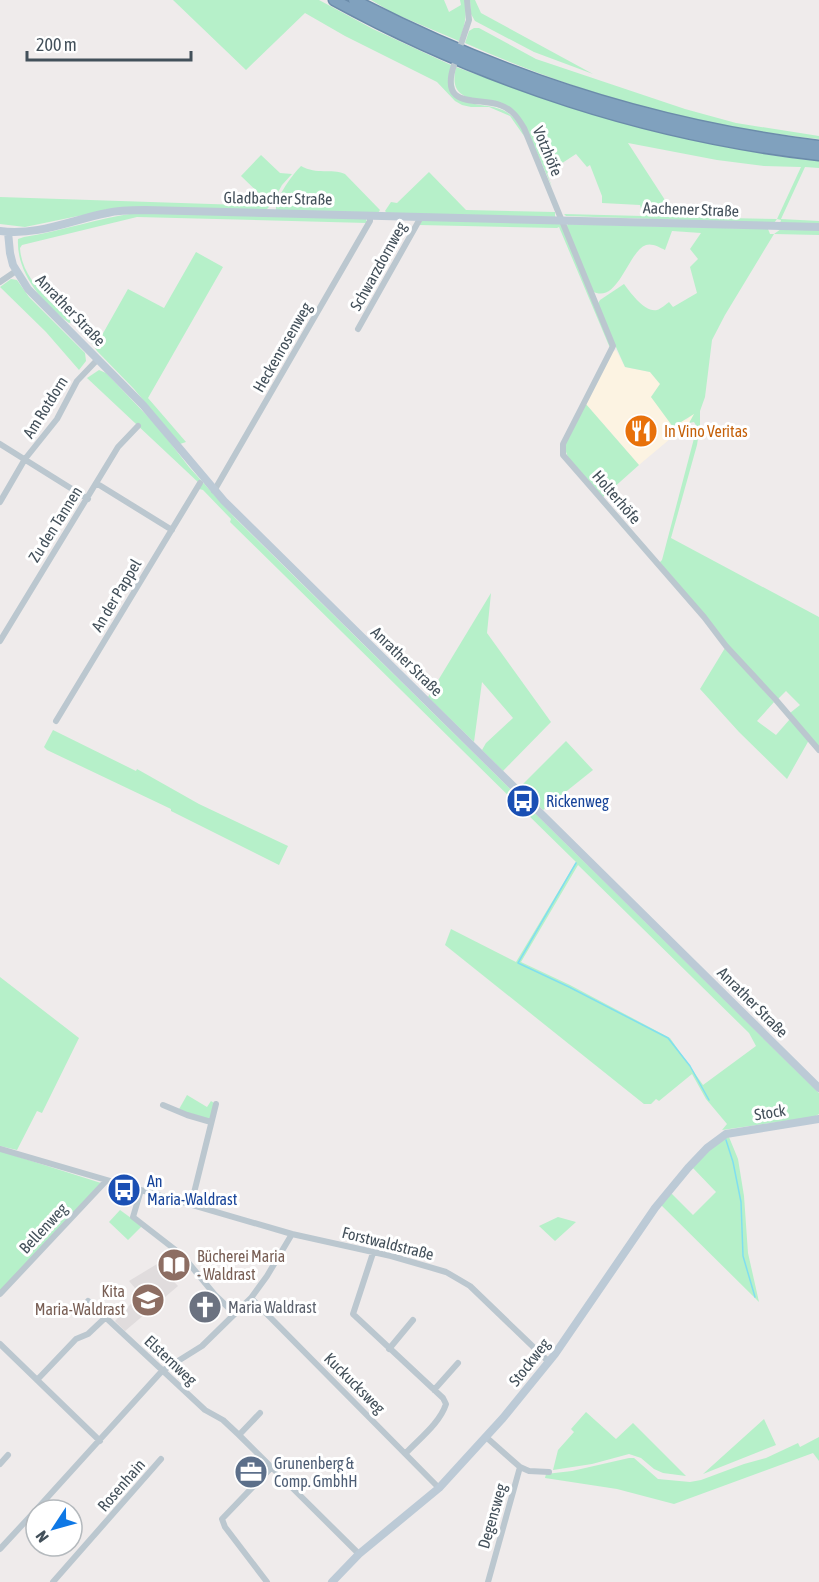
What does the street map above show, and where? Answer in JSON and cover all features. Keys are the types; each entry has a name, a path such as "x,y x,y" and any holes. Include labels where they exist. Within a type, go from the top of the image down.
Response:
{"highway":[{"path":"326,0 338,2 406,37 458,60 571,102 697,136 762,148 819,155"},
{"path":"354,0 546,84 637,112 726,132 819,146"},
{"path":"368,0 457,46"}],"street":[{"path":"457,46 469,20 467,0"},
{"name":"Votzhöfe","path":"454,65 451,82 459,97 470,102 501,105 520,121 531,142 559,220"},
{"name":"Gladbacher Straße","path":"4,231 52,228 107,213 145,210 559,220"},
{"name":"Heckenrosenweg","path":"214,491 322,305 370,216"},
{"name":"Schwarzdornweg","path":"358,329 421,217"},
{"name":"Aachener Straße","path":"559,220 819,227"},
{"name":"Holterhöfe","path":"559,220 613,346 563,444 563,455 704,617 726,646 819,750"},
{"name":"Anrather Straße","path":"4,231 16,271 37,299 151,414 214,491 819,1088"},
{"path":"0,282 16,271"},
{"name":"Am Rotdorn","path":"0,502 25,459 57,418 77,381 98,359"},
{"name":"Zu den Tannen","path":"0,641 118,447 138,426"},
{"path":"0,444 88,499"},
{"path":"96,483 172,530"},
{"name":"An der Pappel","path":"56,721 200,483"},
{"path":"191,1205 216,1104"},
{"path":"163,1105 211,1122"},
{"name":"Stock","path":"724,1135 819,1119"},
{"name":"Stockweg","path":"332,1582 359,1554 439,1488 486,1437 549,1362 659,1202 692,1163 724,1135"},
{"name":"Forstwaldstraße","path":"0,1149 291,1234 373,1252 446,1272 470,1286 549,1362"},
{"name":"Bellenweg","path":"0,1294 106,1181"},
{"path":"141,1190 133,1217 182,1255 215,1295 235,1314"},
{"path":"47,1498 162,1371 202,1346 251,1298 291,1234"},
{"path":"373,1252 353,1314 443,1398 446,1404 432,1426 406,1453"},
{"name":"Kuckucksweg","path":"251,1298 439,1488"},
{"name":"Elsternweg","path":"88,1301 205,1410 223,1420 359,1554"},
{"path":"37,1380 76,1339 88,1334 106,1317"},
{"path":"389,1349 413,1320"},
{"path":"0,1344 100,1442"},
{"path":"434,1390 458,1363"},
{"path":"238,1435 260,1413"},
{"name":"Degensweg","path":"486,1437 520,1467 488,1582"},
{"path":"0,1464 8,1455"},
{"name":"Rosenhain","path":"53,1582 161,1459"},
{"path":"520,1467 529,1471 549,1472"},
{"path":"267,1582 225,1527 222,1519 271,1468"},
{"path":"0,1549 24,1523"}],"shaded area":[{"path":"616,350 625,367 650,372 660,384 651,397 686,420 696,412 689,423 639,465 585,403 611,353"},
{"name":"Kita Maria-Waldrast","path":"157,1264 178,1286 125,1331 115,1321 140,1294 129,1281"}],"green space":[{"path":"173,0 319,0 373,29 451,65 456,97 473,104 497,108 504,111 511,116 518,123 524,136 510,116 489,107 462,105 437,82 345,36 305,13 246,70"},
{"path":"371,0 444,0 449,12 461,5 460,0 465,0 465,21 459,41 393,13"},
{"path":"470,0 475,0 481,13 593,74 534,52 475,21 471,14"},
{"path":"479,28 536,59 685,109 736,123 819,136 819,139 682,117 594,92 507,61 465,43 469,31"},
{"path":"456,67 635,126 726,147 819,161 819,168 805,167 781,219 819,221 819,224 780,223 781,220 777,219 774,223 566,216 564,214 643,216 640,205 602,203 602,196 590,165 587,167 576,154 547,173 552,187 527,130 516,113 476,101 459,92 456,88","holes":["628,143 717,160 764,166 801,167 777,219 676,217"]},
{"path":"261,155 280,173 292,174 282,185 271,205 241,176"},
{"path":"301,166 307,169 345,174 380,210 378,213 276,210 281,193"},
{"path":"429,172 466,210 555,212 555,217 387,213 385,211 391,202 397,203"},
{"path":"0,197 270,206 266,210 148,207 78,216 25,227 0,224"},
{"path":"136,213 366,218 367,223 137,217 22,245 20,248 23,263 38,289 97,344 128,289 164,308 196,252 223,267 148,398 186,442 180,444 134,389 97,351 87,336 72,322 69,323 59,315 41,297 26,276 21,264 18,239"},
{"path":"423,220 561,223 610,348 559,227 419,225"},
{"path":"568,224 768,229 770,234 774,234 712,340 705,397 700,411 697,445 671,538 819,617 819,747 790,713 800,705 786,691 778,699 728,645 659,563 662,560 697,427 694,422 689,423 694,414 673,427 651,397 660,384 650,372 625,367 597,305 600,300 624,284 638,301 652,310 659,309 669,302 673,307 697,293 690,267 698,259 690,249 701,233 672,231 665,250 646,245 634,257 616,285 601,294 592,291 566,227"},
{"path":"781,229 819,230 819,235 774,234"},
{"path":"11,279 17,280 29,297 85,353 86,361 79,370 46,332 0,287"},
{"path":"99,370 106,373 157,426 189,467 235,518 819,1093 819,1114 814,1117 722,1130 727,1124 706,1099 692,1074 659,1101 656,1099 651,1104 644,1104 445,945 451,929 516,962 576,862 230,522 231,519 203,490 199,489 200,484 87,378","holes":["578,865 749,1033 756,1046 703,1085 670,1038 521,962"]},
{"path":"585,403 639,465 602,498 577,471 567,456 565,448 568,436"},
{"path":"491,593 487,633 551,722 503,771 482,750 486,743 513,718 482,682 474,742 428,697"},
{"path":"725,648 774,702 757,721 776,735 790,719 809,740 787,779 739,732 700,689"},
{"path":"53,730 136,771 137,769 199,804 288,846 279,865 171,809 47,750 44,747"},
{"path":"566,741 593,770 543,810 520,787"},
{"path":"0,977 79,1038 42,1113 37,1111 17,1150 0,1146"},
{"path":"187,1095 207,1107 211,1101 214,1103 212,1116 209,1119 178,1111"},
{"path":"729,1137 738,1159 744,1196 748,1253 759,1302 660,1204 670,1192 693,1215 716,1192 692,1167 723,1138"},
{"path":"0,1151 101,1183 0,1291"},
{"path":"120,1210 142,1226 128,1240 109,1222"},
{"path":"558,1217 576,1222 555,1241 539,1226"},
{"path":"586,1412 616,1439 633,1423 686,1476 663,1473 641,1458 629,1454 592,1464 553,1470 558,1450 574,1432 571,1429"},
{"path":"764,1419 776,1445 703,1474"},
{"path":"819,1437 819,1461 813,1453 674,1504 617,1489 545,1478 546,1474 634,1458 658,1479 690,1482 766,1458 798,1443 800,1447"}],"waterway":[{"path":"576,863 518,963 668,1038 690,1066 709,1100"},
{"path":"726,1140 741,1202 743,1256 755,1297"}],"place":[{"name":"In Vino Veritas","path":"641,431"},
{"name":"Rickenweg","path":"523,801"},
{"name":"An Maria-Waldrast","path":"124,1190"},
{"name":"Bücherei Maria - Waldrast","path":"174,1265"},
{"name":"Kita Maria-Waldrast","path":"148,1300"},
{"name":"Maria Waldrast","path":"205,1307"},
{"name":"Grunenberg & Comp. GmbhH","path":"251,1472"}]}
